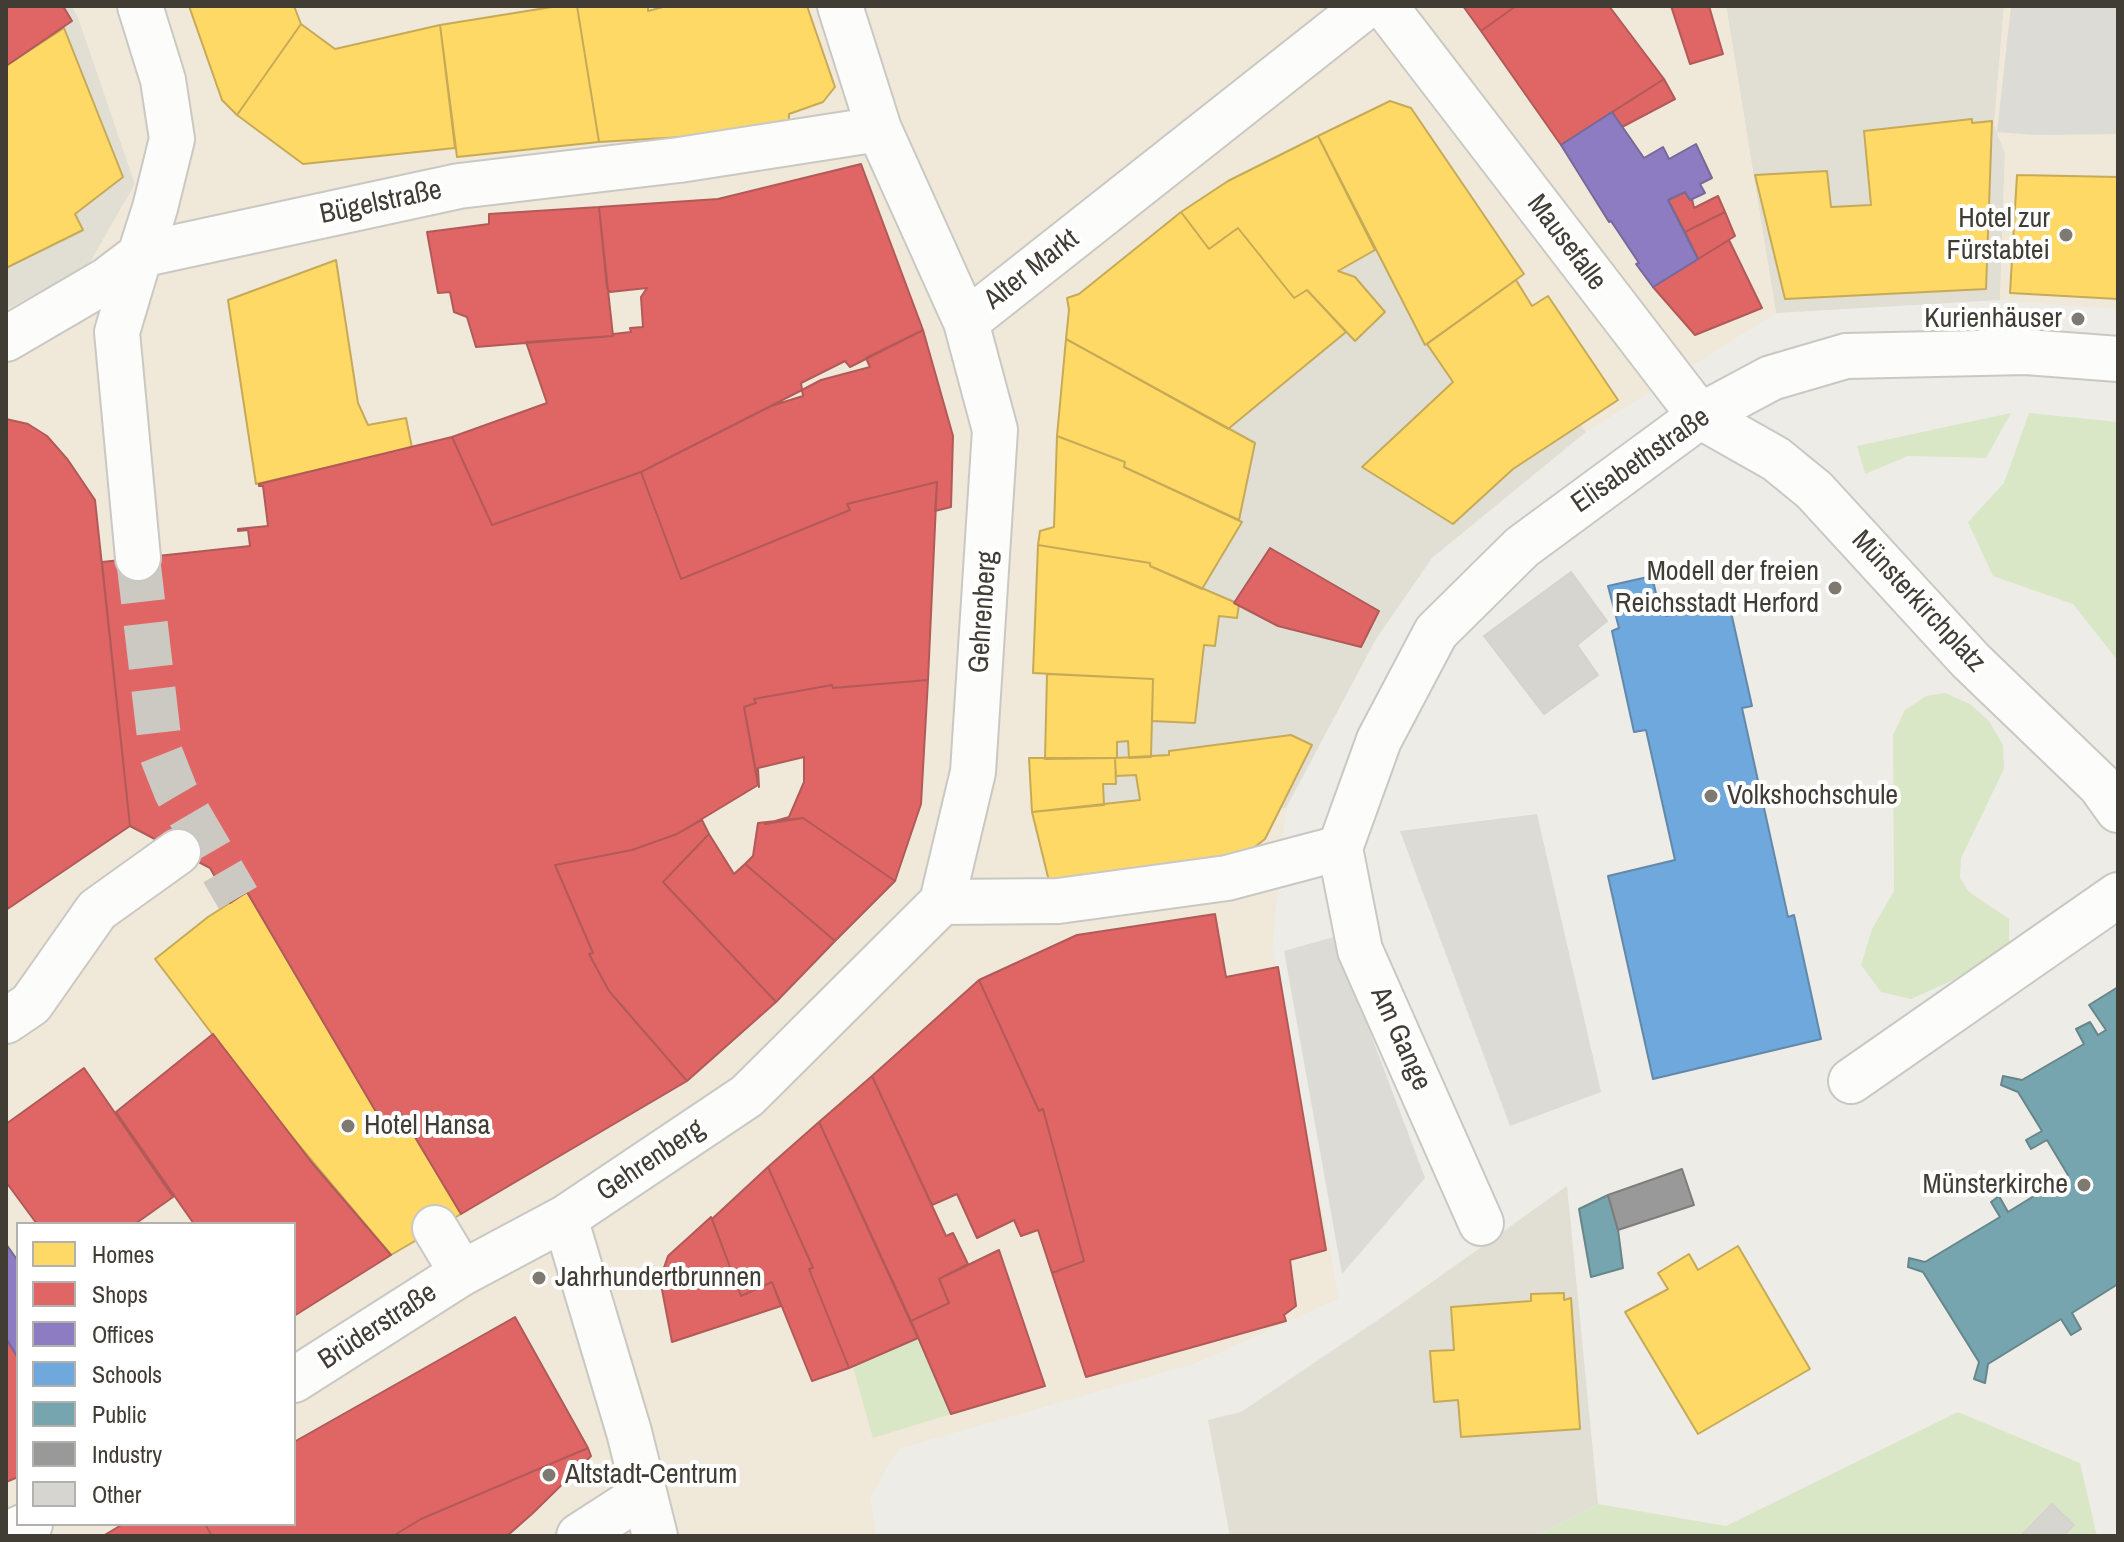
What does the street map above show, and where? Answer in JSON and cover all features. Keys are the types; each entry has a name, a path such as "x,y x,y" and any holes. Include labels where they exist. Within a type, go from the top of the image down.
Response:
{"street":[{"path":"138,558 117,332 155,208 172,139 163,80 140,6"},
{"name":"Alter Markt","path":"840,6 879,129 966,322 1366,6"},
{"name":"Mausefalle","path":"1385,6 1700,416"},
{"name":"Bügelstraße","path":"140,255 459,186 679,160 879,129"},
{"path":"6,339 107,280 140,255"},
{"name":"Gehrenberg","path":"462,1273 565,1218 747,1096 942,902 973,772 994,468 995,430 966,322"},
{"name":"Elisabethstraße","path":"1340,848 1379,740 1436,632 1522,547 1700,416 1771,378 1846,356 2026,352 2118,359"},
{"name":"Münsterkirchplatz","path":"1700,416 1776,459 1814,490 1971,661 2100,785 2118,810"},
{"path":"942,902 1058,901 1227,878 1340,848"},
{"name":"Am Gange","path":"1340,848 1360,950 1481,1223"},
{"path":"6,1021 31,1004 97,910 178,852"},
{"path":"1851,1081 2118,895"},
{"path":"565,1218 629,1432 655,1536"},
{"path":"435,1228 462,1273"},
{"name":"Brüderstraße","path":"296,1379 462,1273"},
{"path":"579,1536 644,1494"},
{"path":"6,1534 25,1526"}],"shaded area":[{"path":"6,6 72,6 135,184 88,266 6,310"},
{"path":"72,6 1726,6 1776,313 1586,432 1376,149 1129,328 1096,814 1286,808 1272,946 1339,1298 1196,1363 898,1449 870,1497 876,1536 6,1536 6,310 88,266 135,184"},
{"path":"1726,6 2004,6 1994,125 2005,153 2000,300 1776,313"},
{"path":"2004,6 2118,6 2118,309 2000,300 2005,154 1994,125"},
{"path":"2011,6 2118,6 2118,134 1997,132"},
{"path":"1376,149 1586,432 1432,558 1376,639 1286,808 1096,815 1129,328"},
{"path":"1537,814 1601,1092 1510,1126 1400,831"},
{"path":"1334,937 1425,1178 1342,1274 1284,951"},
{"path":"1567,1186 1598,1504 1536,1536 1230,1536 1208,1420 1241,1412 1397,1307"}],"green space":[{"path":"2011,413 1986,458 1908,456 1865,474 1857,446"},
{"path":"2029,413 2118,422 2118,661 2073,604 1993,576 1968,522 2004,483"},
{"path":"1945,693 1970,704 1989,721 2003,745 2004,769 1961,858 1960,878 1969,892 2009,919 2009,944 1976,970 1911,999 1881,992 1861,965 1872,929 1894,891 1893,735 1905,710 1926,696"},
{"path":"918,1338 951,1414 873,1438 853,1367"},
{"path":"1958,1412 2080,1463 2097,1536 1536,1536 1598,1504 1726,1526"}],"building: Homes":[{"path":"189,6 294,6 301,24 237,115 222,100"},
{"path":"558,6 577,6 599,142 457,157 440,25"},
{"path":"577,6 648,6 648,11 667,6 807,6 835,87 823,102 789,114 789,121 715,135 599,142"},
{"path":"301,24 335,49 440,25 455,148 303,164 237,115"},
{"path":"64,28 123,177 75,214 83,230 6,268 6,66"},
{"path":"1390,101 1411,108 1524,274 1425,345 1318,136"},
{"path":"1972,119 1972,123 1992,121 1986,289 1785,299 1755,175 1827,171 1831,207 1871,205 1864,131"},
{"path":"1318,136 1375,250 1338,271 1355,277 1385,312 1355,341 1307,290 1294,298 1238,228 1209,249 1181,212 1228,181"},
{"name":"Hotel zur Fürstabtei","path":"2017,175 2118,177 2118,299 2010,293"},
{"path":"1181,212 1209,249 1238,228 1294,298 1307,290 1346,332 1228,429 1066,339 1067,298 1079,294"},
{"path":"336,260 358,403 368,425 406,418 412,448 256,484 228,300"},
{"path":"1516,280 1532,306 1548,296 1618,400 1513,469 1453,524 1362,467 1453,382 1427,344"},
{"path":"1066,339 1255,443 1239,520 1124,467 1125,462 1057,436"},
{"path":"1057,436 1125,462 1124,467 1242,522 1202,589 1150,566 1150,563 1038,545 1040,531 1054,527"},
{"path":"1038,545 1150,563 1150,566 1239,604 1237,618 1219,616 1215,646 1204,645 1195,723 1152,721 1153,679 1033,673"},
{"path":"1047,674 1153,679 1151,757 1129,758 1128,741 1117,742 1117,758 1045,759"},
{"path":"1291,735 1312,745 1265,839 1247,853 1049,881 1032,812 1140,800 1136,775 1116,776 1115,758 1169,755 1169,751"},
{"path":"1029,758 1115,758 1116,784 1103,784 1104,805 1032,812"},
{"path":"247,892 382,1122 400,1112 461,1214 391,1255 277,1119 155,959 208,917"},
{"path":"1738,1246 1810,1369 1698,1434 1625,1312 1668,1289 1658,1273 1689,1254 1698,1270"},
{"path":"1564,1293 1564,1300 1571,1298 1580,1429 1461,1437 1458,1400 1434,1402 1430,1351 1454,1350 1451,1307 1531,1301 1531,1294"}],"building: Shops":[{"path":"6,6 63,6 72,21 6,66"},
{"path":"1463,6 1516,6 1481,31"},
{"path":"1516,6 1609,6 1664,79 1561,145 1481,31"},
{"path":"1671,6 1709,6 1723,54 1690,64"},
{"path":"1664,79 1675,99 1622,127 1612,112"},
{"path":"861,164 923,330 850,367 845,361 801,383 802,390 641,472 492,525 452,437 547,403 526,342 613,336 631,332 630,328 643,327 641,297 647,288 610,292 607,288 599,207 718,199"},
{"path":"1685,192 1692,199 1694,208 1718,196 1725,212 1685,232 1668,200"},
{"path":"599,207 613,336 476,347 467,317 454,312 450,292 438,293 427,232 489,224 489,214"},
{"path":"1725,212 1735,236 1698,259 1685,232"},
{"path":"1729,240 1762,308 1695,335 1653,287"},
{"path":"923,330 953,436 951,507 935,511 937,482 847,504 850,510 681,579 641,472 771,406 803,396 802,390 821,380 870,367 866,358"},
{"path":"6,419 28,424 47,436 95,500 130,826 6,910"},
{"path":"452,437 492,525 641,472 681,579 850,510 847,504 937,482 928,680 833,688 832,685 754,699 756,703 744,707 758,785 677,834 632,850 555,865 593,953 589,954 609,991 687,1081 461,1214 400,1112 382,1122 247,892 230,903 210,868 130,826 102,562 250,546 248,530 238,529 268,526 263,486 259,484"},
{"path":"1270,548 1379,611 1361,647 1278,626 1234,603"},
{"path":"928,680 921,804 895,881 803,818 765,824 789,817 804,782 804,757 758,768 759,787 744,707 756,703 754,699 832,685 833,688"},
{"path":"803,818 895,881 835,941 745,864 753,856 758,823"},
{"path":"702,820 709,834 663,882 776,1002 687,1081 609,991 589,954 593,953 555,865 632,850 677,834"},
{"path":"709,834 734,874 745,864 835,941 776,1002 663,882"},
{"path":"1215,914 1226,977 1278,967 1326,1250 1290,1260 1296,1306 1284,1315 1286,1321 1086,1377 1052,1273 1084,1261 1043,1109 1039,1111 979,980 1077,935"},
{"path":"979,980 1039,1111 1043,1109 1084,1261 1052,1273 1038,1230 1021,1236 1014,1220 977,1238 957,1194 932,1205 872,1076"},
{"path":"213,1034 313,1164 391,1255 296,1315 296,1222 193,1222 116,1112"},
{"path":"84,1068 173,1197 138,1222 36,1222 6,1182 6,1124"},
{"path":"872,1076 946,1236 953,1233 968,1264 939,1279 949,1303 911,1321 819,1122"},
{"path":"819,1122 918,1338 849,1368 809,1269 813,1268 768,1167"},
{"path":"768,1167 813,1268 809,1269 849,1368 812,1381 772,1282 741,1296 712,1219"},
{"path":"711,1217 741,1296 772,1282 781,1306 672,1342 660,1279 668,1256"},
{"path":"999,1250 1045,1386 951,1414 911,1321 949,1303 939,1279"},
{"path":"515,1317 588,1448 421,1519 393,1536 212,1536 206,1526 296,1526 296,1441"},
{"path":"6,1338 16,1355 16,1478 6,1482"},
{"name":"Altstadt-Centrum","path":"588,1448 591,1456 507,1536 393,1536 421,1519"},
{"path":"120,1526 206,1526 212,1536 103,1536"}],"building: Offices":[{"path":"1612,112 1644,158 1663,147 1669,159 1696,144 1712,178 1700,184 1705,193 1690,200 1685,192 1668,200 1698,259 1653,287 1561,145"},
{"path":"6,1244 16,1258 16,1355 6,1338"}],"building: Schools":[{"name":"Volkshochschule","path":"1652,576 1660,611 1665,611 1666,616 1729,603 1752,706 1742,708 1788,917 1794,915 1821,1039 1653,1079 1608,876 1675,860 1646,730 1634,732 1612,631 1619,628 1608,586"}],"building: Public":[{"name":"Münsterkirche","path":"2118,987 2118,1284 2072,1313 2081,1329 2071,1335 2061,1319 1988,1364 1985,1383 1974,1379 1979,1362 1923,1272 1908,1267 1909,1258 1925,1262 2000,1217 1991,1202 1999,1196 2008,1212 2068,1175 2047,1140 2031,1149 2026,1140 2042,1131 2018,1092 2001,1085 2003,1076 2022,1080 2084,1044 2076,1029 2090,1022 2098,1035 2106,1030 2089,1005"},
{"path":"1608,1195 1618,1230 1623,1268 1591,1277 1579,1209"}],"building: Industry":[{"path":"1682,1169 1694,1205 1618,1230 1608,1195"}],"building: Other":[{"path":"1571,572 1607,621 1577,645 1598,675 1544,714 1484,636"},
{"path":"2052,1504 2074,1525 2063,1536 2021,1536"}],"tunnel":[{"path":"138,558 161,754 176,792 238,898"}],"place":[{"name":"Hotel zur Fürstabtei","path":"2066,235"},
{"name":"Kurienhäuser","path":"2078,319"},
{"name":"Modell der freien Reichsstadt Herford","path":"1835,588"},
{"name":"Volkshochschule","path":"1711,796"},
{"name":"Hotel Hansa","path":"348,1126"},
{"name":"Münsterkirche","path":"2084,1185"},
{"name":"Jahrhundertbrunnen","path":"539,1278"},
{"name":"Altstadt-Centrum","path":"549,1475"}]}
